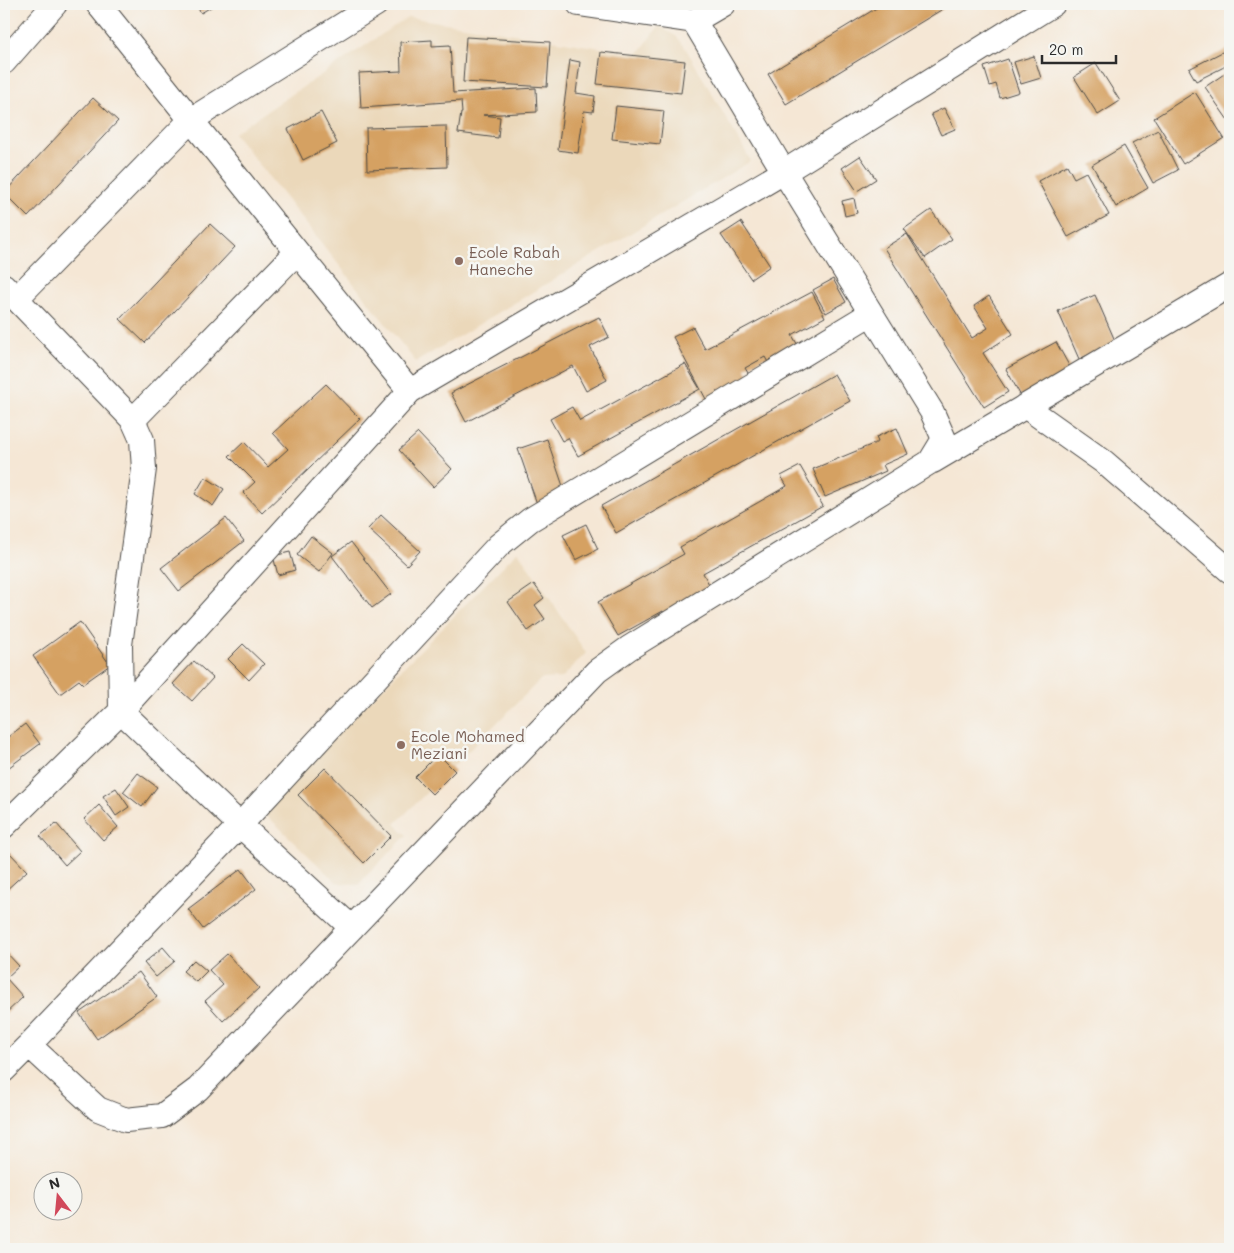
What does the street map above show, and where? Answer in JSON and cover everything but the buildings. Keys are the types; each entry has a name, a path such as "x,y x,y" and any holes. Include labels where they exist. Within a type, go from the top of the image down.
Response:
{"street":[{"path":"4,62 55,4"},
{"path":"98,4 410,391"},
{"path":"352,928 240,825 121,711 120,645 144,469 142,440 133,420 10,292 191,120 376,4"},
{"path":"579,4 694,21 723,4"},
{"path":"4,826 121,711 410,391 784,172 1053,4"},
{"path":"694,21 870,314 932,412 944,440 930,462"},
{"path":"133,420 297,252"},
{"path":"29,1045 98,1109 126,1120 162,1116 198,1089 597,671 638,642 930,462 1230,285"},
{"path":"4,1070 240,825 499,545 547,509 870,314"},
{"path":"1025,406 1104,462 1230,571"}],"shaded area":[{"name":"Ecole Rabah Haneche","path":"408,17 638,54 659,26 677,37 686,49 751,161 416,362 234,133"},
{"name":"Ecole Mohamed Meziani","path":"518,551 586,653 562,678 541,679 395,824 407,835 358,884 337,883 262,811"}],"place":[{"name":"Ecole Rabah Haneche","path":"459,261"},
{"name":"Ecole Mohamed Meziani","path":"401,745"}]}
